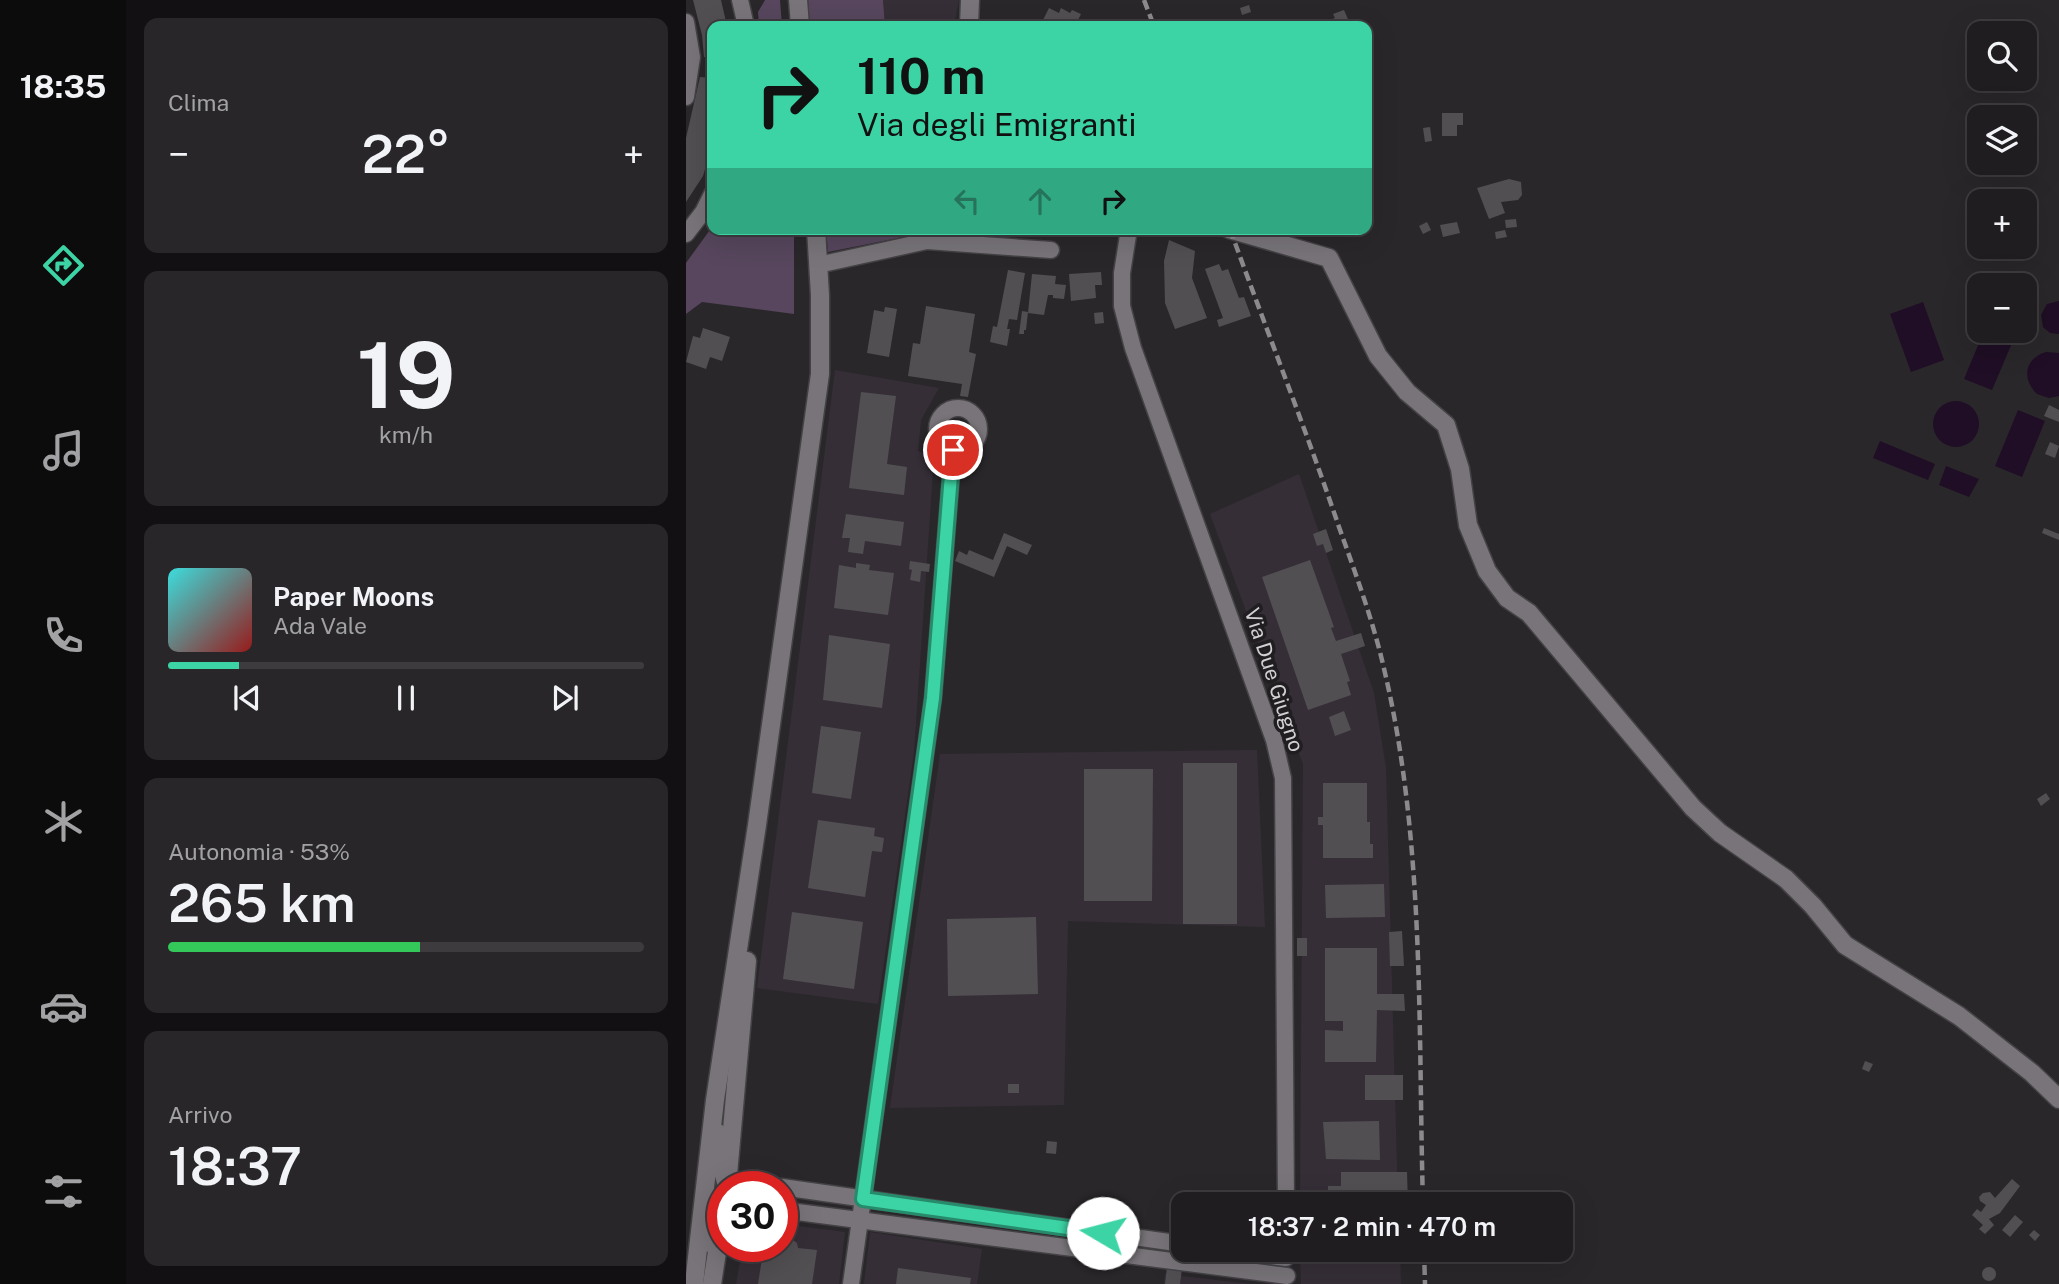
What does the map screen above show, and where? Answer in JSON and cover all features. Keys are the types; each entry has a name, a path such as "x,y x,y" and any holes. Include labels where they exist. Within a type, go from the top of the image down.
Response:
{"main road":[{"path":"798,0 800,21"},
{"path":"969,21 970,0"},
{"path":"694,1281 720,1067 820,374 816,235"},
{"path":"1250,235 1329,258 1378,356 1407,392 1446,425 1460,470 1468,525 1488,571 1507,598 1529,613 1693,808 1720,833 1786,879 1845,946 1959,1017 2032,1073 2059,1099"},
{"path":"730,1171 757,825"},
{"path":"713,1284 716,1262"}],"street":[{"path":"740,0 745,21"},
{"path":"686,22 692,57 686,97"},
{"path":"686,234 707,204"},
{"name":"Via Due Giugno","path":"1128,235 1122,273 1122,306 1133,348 1274,740 1283,778 1286,1192"},
{"path":"818,265 927,241 1051,250"},
{"path":"851,1284 933,698 953,450"},
{"path":"720,1067 723,1084 717,1141 718,1157 724,1171"},
{"path":"798,1189 1171,1242"},
{"path":"798,1212 1287,1280 1286,1262"},
{"path":"694,1281 704,1254 707,1234"},
{"path":"713,1284 719,1262"}],"shaded area":[{"path":"765,0 780,0 782,21 759,21 758,12"},
{"path":"808,0 883,0 885,21 810,21"},
{"path":"883,0 959,0 955,21 885,21"},
{"path":"707,234 794,235 794,314 702,302 686,314 686,263"},
{"path":"827,235 914,235 828,252"},
{"path":"2059,301 2059,334 2050,333 2043,327 2041,315 2047,304"},
{"path":"1923,302 1944,360 1911,372 1890,314"},
{"path":"1979,343 2012,343 1992,390 1964,379"},
{"path":"2046,352 2059,353 2059,396 2049,398 2037,394 2027,376 2033,359"},
{"path":"835,370 939,388 921,420 918,451 934,456 914,752 878,1004 757,988"},
{"path":"1956,401 1972,408 1979,424 1972,440 1956,447 1940,440 1933,424 1940,408"},
{"path":"2018,410 2045,421 2022,477 1995,466"},
{"path":"1880,441 1935,464 1928,480 1873,458"},
{"path":"1946,466 1979,479 1969,497 1939,485"},
{"path":"1299,474 1374,693 1386,768 1398,1192 1300,1192 1303,764 1210,514"},
{"path":"1257,750 1265,927 1068,921 1064,1105 890,1108 940,754"},
{"path":"798,1226 845,1232 839,1284 736,1284 740,1262 798,1262"},
{"path":"870,1232 982,1249 977,1284 864,1284"},
{"path":"1300,1262 1400,1262 1401,1284 1301,1284"},
{"path":"1165,1274 1250,1284 1164,1284"}],"building":[{"path":"693,0 721,0 726,21 707,21 707,57 704,57 702,35"},
{"path":"1249,5 1251,12 1242,15 1240,8"},
{"path":"1049,8 1059,13 1061,8 1070,13 1072,10 1081,14 1078,21 1042,21"},
{"path":"1344,10 1349,21 1327,21 1335,18 1333,14"},
{"path":"700,77 707,78 707,162 703,176 686,202 686,138"},
{"path":"1442,113 1463,113 1463,125 1457,125 1457,136 1442,136"},
{"path":"1430,127 1432,141 1425,142 1423,128"},
{"path":"1509,179 1521,182 1522,195 1518,200 1501,202 1505,213 1489,219 1477,188"},
{"path":"1516,219 1517,227 1506,228 1505,220"},
{"path":"1427,222 1431,230 1423,234 1419,226"},
{"path":"1457,222 1460,233 1443,237 1440,225"},
{"path":"1505,230 1507,237 1496,239 1495,232"},
{"path":"1169,240 1195,251 1192,278 1207,318 1175,329 1165,303 1164,261"},
{"path":"1219,264 1222,271 1228,269 1239,298 1244,297 1251,316 1219,327 1217,320 1223,318 1205,269"},
{"path":"1008,270 1025,273 1017,320 1009,319 1007,346 990,342 993,326 997,327"},
{"path":"1101,272 1102,285 1095,285 1096,298 1071,301 1069,274"},
{"path":"1032,274 1056,276 1055,284 1066,285 1064,299 1048,295 1044,315 1028,313"},
{"path":"926,306 975,314 969,352 976,354 968,397 960,396 962,384 908,376 913,343 920,344"},
{"path":"885,307 897,309 889,357 867,353 874,310 884,312"},
{"path":"1022,311 1028,312 1026,330 1024,334 1019,334"},
{"path":"1103,312 1104,323 1095,324 1094,313"},
{"path":"703,328 730,337 722,361 710,357 706,369 686,362 693,336 700,338"},
{"path":"861,392 896,396 887,464 907,467 904,495 849,488"},
{"path":"2049,405 2059,410 2059,422 2044,416"},
{"path":"2050,442 2059,446 2055,458 2045,454"},
{"path":"846,514 904,522 901,546 865,541 863,554 848,552 850,538 842,538"},
{"path":"2044,528 2059,534 2059,540 2042,533"},
{"path":"1326,529 1333,550 1326,553 1323,544 1317,546 1313,534"},
{"path":"1004,533 1032,545 1027,555 1007,546 994,577 955,561 959,551 967,555 969,550 993,560"},
{"path":"1310,560 1334,627 1331,628 1336,641 1361,633 1365,646 1341,654 1350,681 1347,682 1351,695 1308,710 1262,577"},
{"path":"910,561 930,564 929,572 921,571 920,582 910,580"},
{"path":"856,563 870,565 869,570 894,573 888,615 834,608 839,565 856,568"},
{"path":"829,635 890,644 882,708 823,700"},
{"path":"1344,711 1351,730 1335,736 1329,717"},
{"path":"821,726 861,732 851,799 812,793"},
{"path":"1183,763 1237,763 1237,924 1183,924"},
{"path":"1084,769 1153,769 1152,901 1084,901"},
{"path":"1323,783 1367,783 1367,822 1370,822 1373,858 1323,858 1323,825 1318,825 1318,817 1323,817"},
{"path":"2046,793 2050,799 2041,806 2037,799"},
{"path":"818,820 875,828 874,836 884,838 882,852 872,851 865,897 808,888"},
{"path":"1384,884 1385,917 1326,918 1325,885"},
{"path":"792,912 863,922 854,989 783,979"},
{"path":"1036,917 1038,994 948,996 947,919"},
{"path":"1402,931 1404,966 1390,966 1389,932"},
{"path":"1297,938 1307,938 1307,956 1297,956"},
{"path":"1325,948 1377,948 1377,994 1404,994 1405,1011 1377,1010 1376,1062 1325,1062 1325,1030 1343,1031 1343,1021 1325,1021"},
{"path":"1865,1061 1873,1064 1869,1072 1862,1069"},
{"path":"1365,1075 1403,1075 1403,1100 1365,1100"},
{"path":"1008,1084 1019,1084 1019,1093 1008,1093"},
{"path":"1379,1121 1380,1160 1326,1159 1323,1122"},
{"path":"1047,1141 1057,1142 1056,1154 1046,1153"},
{"path":"1341,1172 1407,1172 1408,1192 1328,1192 1328,1186 1341,1186"},
{"path":"2012,1179 2020,1186 2000,1213 1989,1219 1994,1225 1985,1234 1979,1229 1983,1225 1972,1215 1977,1209 1981,1212 1986,1205 1979,1197 1990,1192 1995,1198"},
{"path":"2015,1215 2023,1222 2010,1237 2002,1230"},
{"path":"2034,1230 2040,1235 2035,1241 2029,1235"},
{"path":"798,1248 817,1250 812,1284 758,1284 761,1262 798,1262"},
{"path":"1167,1267 1182,1269 1180,1284 1165,1284"},
{"path":"1989,1267 1994,1269 1994,1279 1989,1281 1984,1279 1982,1274 1984,1269"},
{"path":"898,1268 971,1278 970,1284 896,1284"}],"railway":[{"path":"1144,0 1152,21"},
{"path":"1232,235 1364,599 1381,654 1398,738 1407,804 1417,937 1423,1192"},
{"path":"1424,1262 1425,1284"}],"route":[{"path":"953,450 933,698 863,1199 1103,1233"}]}
